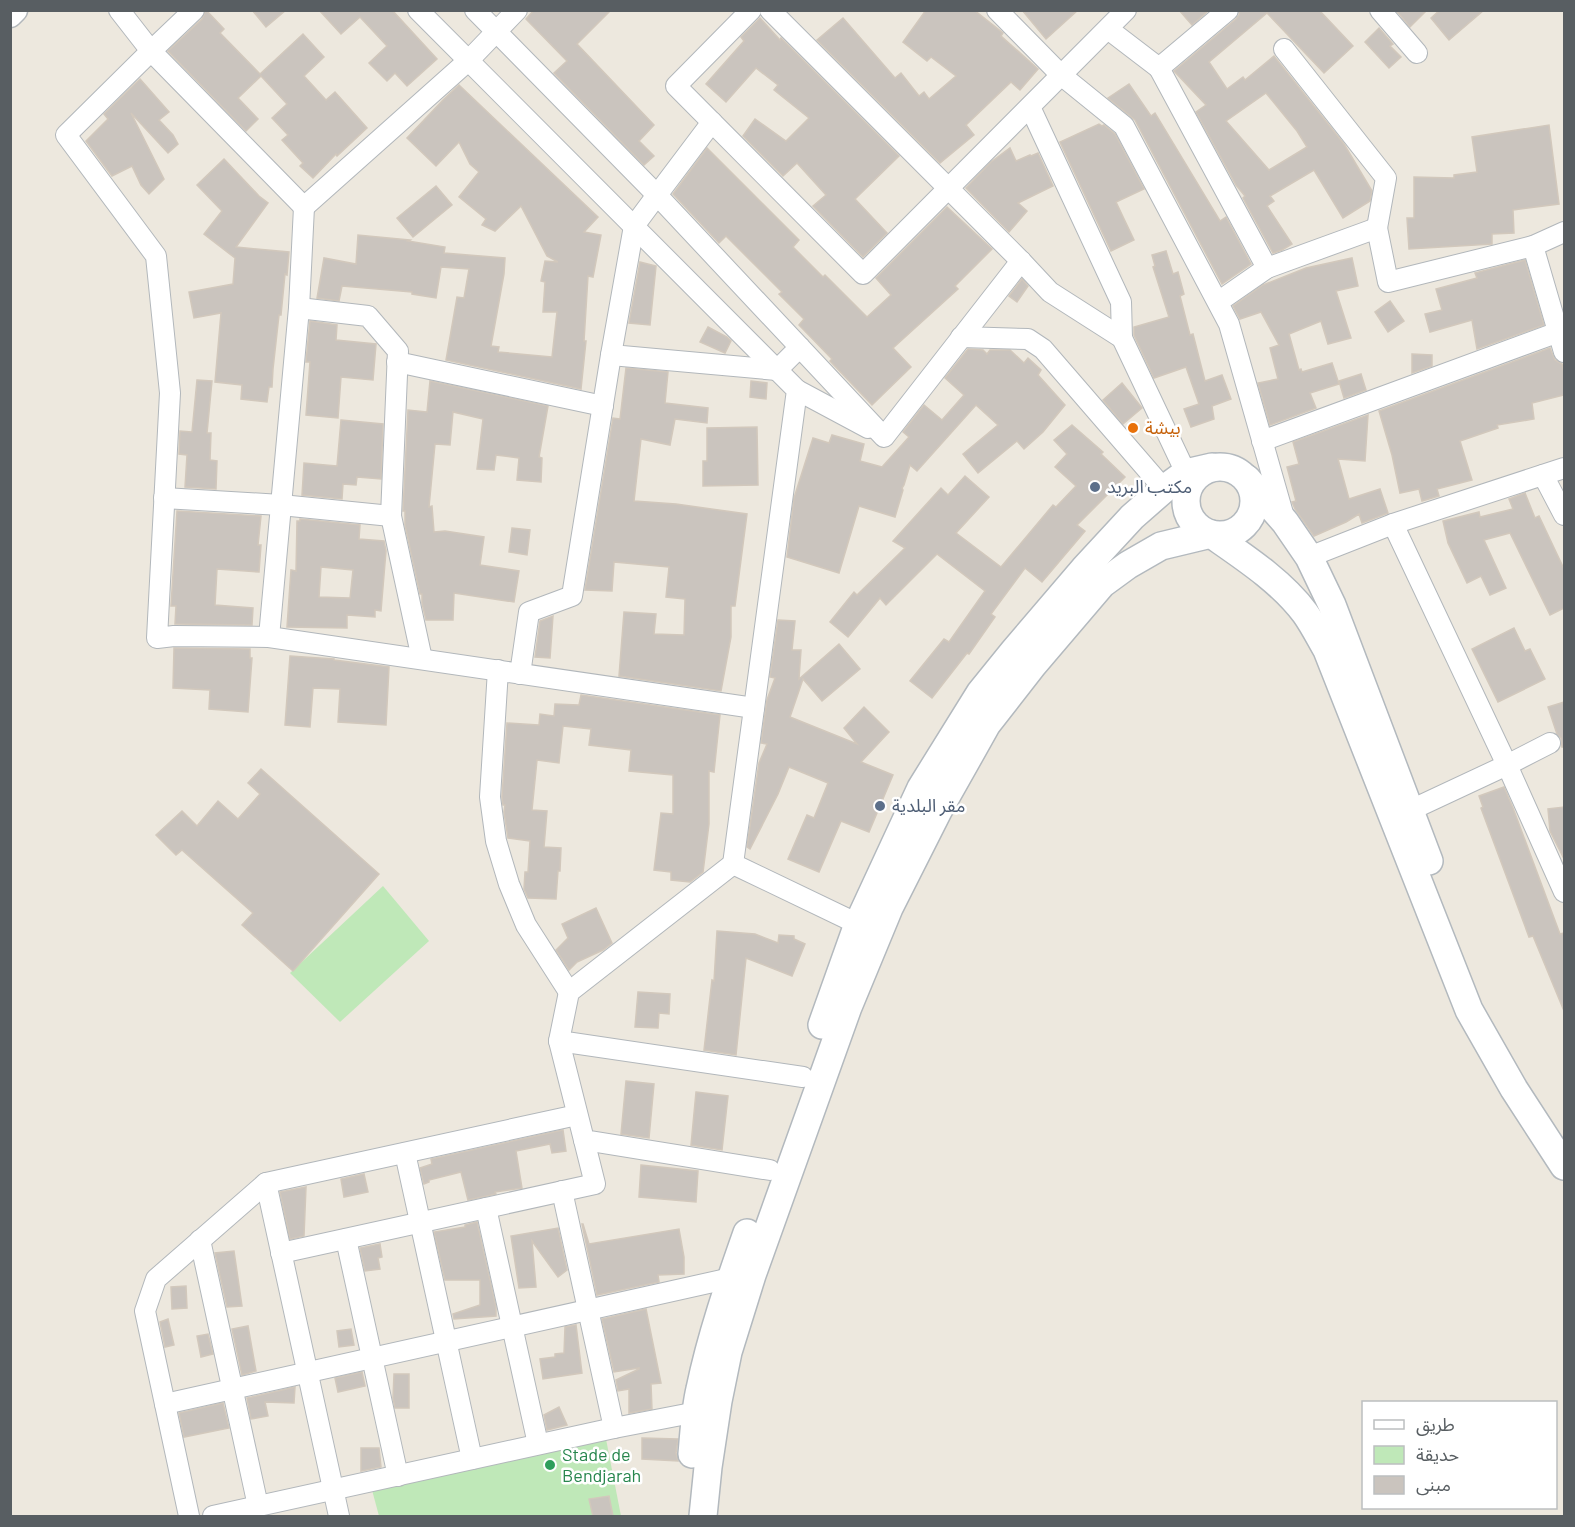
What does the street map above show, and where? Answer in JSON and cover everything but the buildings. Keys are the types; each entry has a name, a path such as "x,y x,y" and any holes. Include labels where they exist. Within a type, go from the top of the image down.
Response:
{"main road":[{"path":"687,1516 699,1391 731,1278 858,924 921,788 980,693 1014,651 1132,517 1186,473 1224,466 1235,470 1247,479 1285,522 1309,557 1332,605 1469,1010 1514,1089 1564,1166"},
{"path":"1212,467 1201,472 1189,486 1186,498 1187,510 1192,521 1200,529 1237,552 1283,589 1305,614 1327,650 1402,814 1483,1004 1564,1152"},
{"path":"703,1516 718,1401 728,1352 752,1275 848,1007 889,908 938,811 987,724 1033,665 1102,584 1128,565 1161,546 1211,534 1223,535 1235,532 1246,523 1252,513 1254,501 1247,479"}],"street":[{"path":"10,15 15,10"},
{"path":"119,10 151,51 304,207"},
{"path":"194,10 66,135 156,256 170,393 157,638 174,636 269,637 754,708"},
{"path":"418,10 797,390 884,437"},
{"path":"475,10 657,195 884,437"},
{"path":"269,637 299,308 304,207 469,60 517,10"},
{"path":"751,10 676,86 863,274 1126,10"},
{"path":"770,10 1050,292 1122,338"},
{"path":"997,10 1061,75 1125,126 1229,324 1285,522"},
{"path":"1159,68 1228,10"},
{"path":"1380,10 1417,53"},
{"path":"1108,29 1159,68 1267,268"},
{"path":"1284,49 1386,178 1377,228 1388,282 1533,246 1564,232"},
{"path":"1030,107 1121,302 1122,338 1186,473"},
{"path":"520,674 529,612 572,596 634,226 712,122"},
{"path":"1218,302 1267,268 1377,228"},
{"path":"1533,246 1562,331 1564,352"},
{"path":"884,437 1021,261"},
{"path":"299,308 368,316 398,351 391,516 422,659"},
{"path":"1262,441 1562,331"},
{"path":"961,338 1028,339 1042,349 1164,489"},
{"path":"777,370 800,347"},
{"path":"611,355 777,370"},
{"path":"398,362 603,406"},
{"path":"281,1253 595,1184 560,1041 569,992 733,864 797,390"},
{"path":"1309,557 1393,524 1564,468"},
{"path":"1543,475 1564,515"},
{"path":"164,498 281,505 391,516"},
{"path":"1393,524 1507,765 1564,892"},
{"path":"498,670 490,797 496,841 509,884 526,925 569,992"},
{"path":"1402,814 1550,743"},
{"path":"733,864 858,924"},
{"path":"560,1041 803,1077"},
{"path":"189,1516 145,1311 156,1279 266,1184 577,1115"},
{"path":"584,1140 770,1170"},
{"path":"405,1153 472,1459"},
{"path":"266,1184 339,1516"},
{"path":"562,1191 614,1428"},
{"path":"486,1208 538,1444"},
{"path":"346,1239 398,1476"},
{"path":"200,1240 258,1506"},
{"path":"165,1404 731,1278"},
{"path":"213,1516 538,1444 697,1412"}],"green space":[{"path":"383,886 429,941 340,1022 290,973"},
{"name":"Stade de Bendjarah","path":"606,1439 621,1516 379,1516 372,1490"}],"place":[{"name":"بيشة","path":"1133,428"},
{"name":"مكتب البريد","path":"1095,487"},
{"name":"مقر البلدية","path":"880,806"},
{"name":"Stade de Bendjarah","path":"550,1465"}]}
